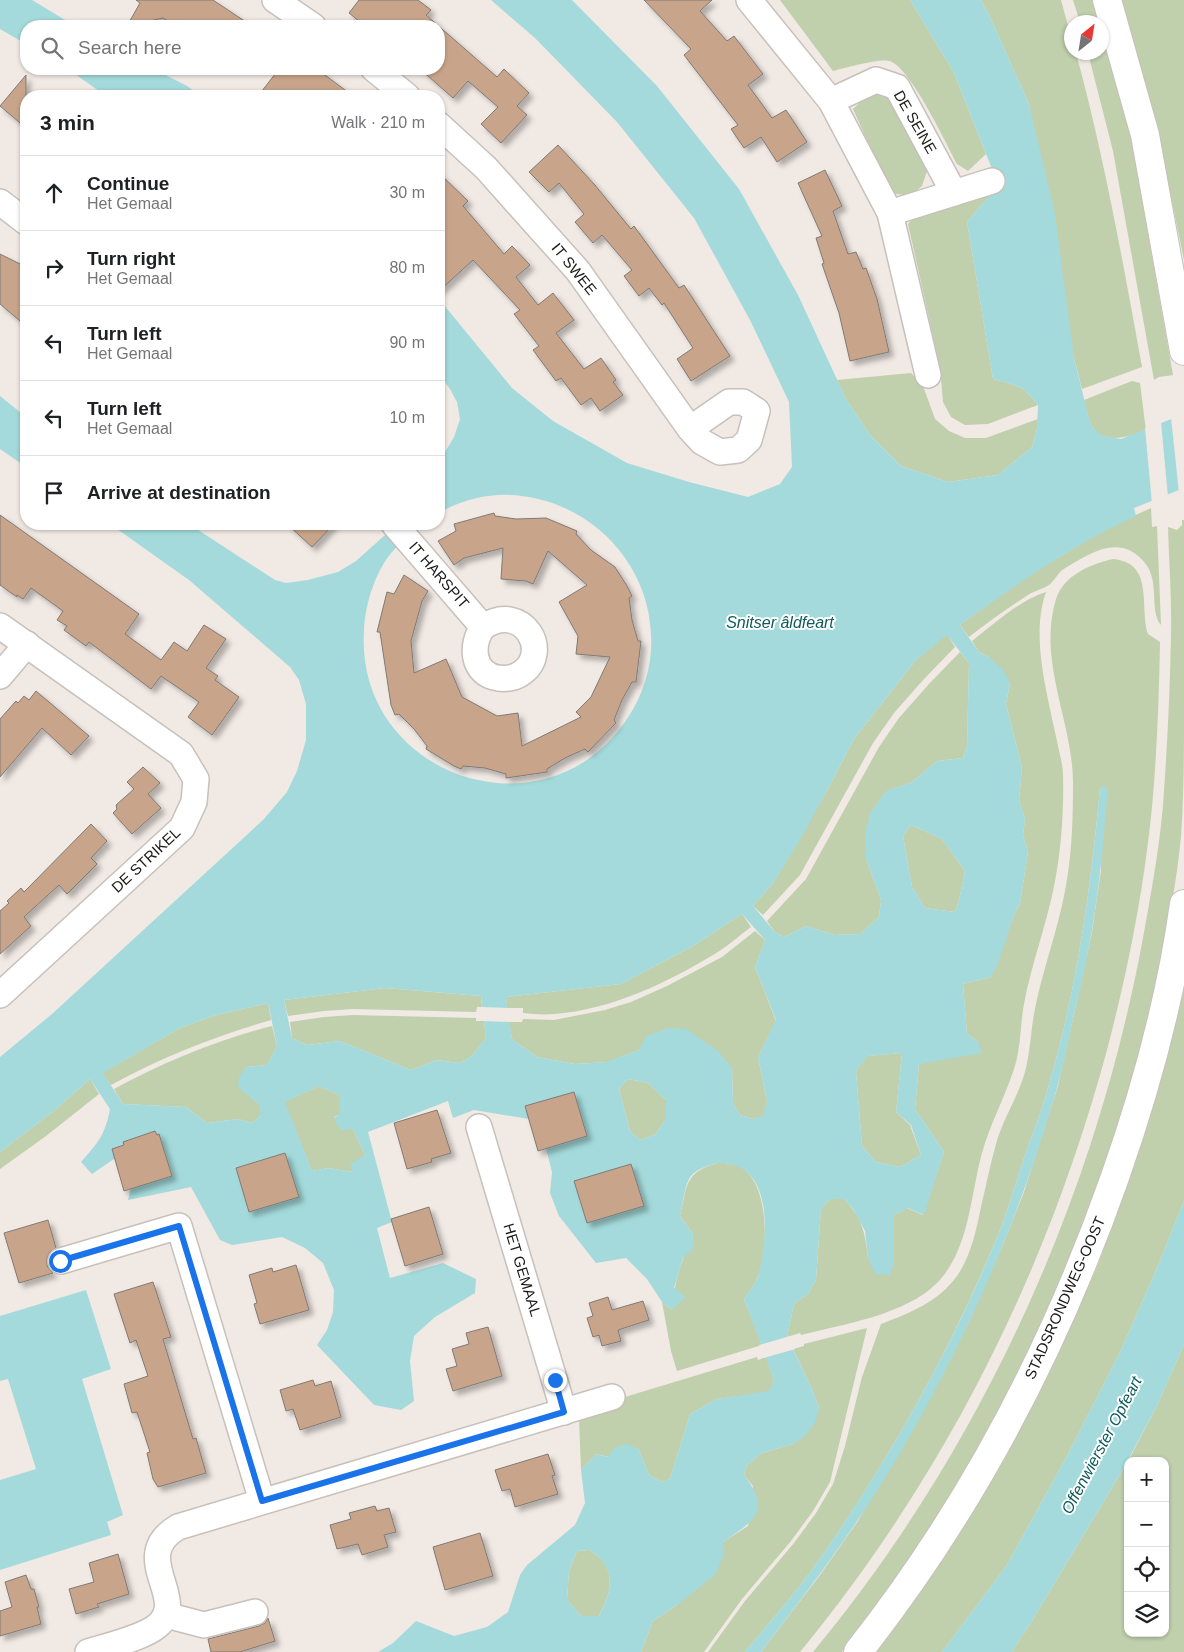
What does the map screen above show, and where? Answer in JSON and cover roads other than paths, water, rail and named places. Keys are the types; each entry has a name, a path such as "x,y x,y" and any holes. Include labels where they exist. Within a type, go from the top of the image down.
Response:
{"main road":[{"path":"1107,0 1146,135 1184,351"},
{"name":"STADSRONDWEG-OOST","path":"858,1652 939,1540 984,1468 1065,1306 1087,1255 1130,1136 1170,984 1184,904"}],"street":[{"path":"275,0 304,20"},
{"path":"749,0 831,101 890,213 928,375"},
{"path":"383,75 400,90"},
{"name":"DE SEINE","path":"831,101 876,80 898,87 954,193"},
{"name":"IT SWEE","path":"445,130 486,168 578,271 690,429"},
{"path":"890,213 992,180"},
{"path":"0,202 20,217"},
{"name":"IT HARSPIT","path":"399,530 483,627"},
{"name":"DE STRIKEL","path":"0,626 181,754 196,780 194,802 182,828 0,995"},
{"path":"0,676 27,644"},
{"name":"HET GEMAAL","path":"479,1127 564,1412"},
{"path":"60,1261 179,1226 262,1501"},
{"path":"90,1652 145,1633 156,1628 163,1621 168,1604 157,1561 157,1552 160,1543 178,1527 612,1397"},
{"path":"166,1615 204,1625 255,1612"}],"water":[{"path":"0,0 32,0 65,20 20,20 20,41 0,29"},
{"name":"Snitser âldfeart","path":"491,0 572,0 657,86 739,189 798,295 846,399 870,435 901,466 948,482 998,475 1032,447 1037,429 1038,405 1025,390 993,379 967,222 992,193 994,174 954,73 910,0 981,0 1029,104 1055,214 1074,358 1093,428 1103,436 1121,439 1184,414 1184,488 1134,508 1136,516 1067,552 960,625 979,652 989,657 1003,670 1010,683 1006,704 1022,768 1019,800 1025,819 1023,835 1028,852 1020,904 1014,915 997,966 991,977 963,984 967,1034 978,1042 982,1053 919,1064 915,1109 944,1152 924,1215 908,1208 894,1215 894,1265 889,1275 875,1274 868,1258 865,1231 853,1209 844,1199 830,1199 821,1209 816,1280 809,1293 794,1304 787,1337 819,1408 815,1423 805,1436 793,1444 762,1453 747,1465 744,1475 757,1498 756,1514 743,1528 723,1542 723,1557 715,1575 653,1621 641,1652 378,1652 393,1643 416,1621 454,1636 487,1627 508,1612 520,1575 527,1565 575,1525 585,1503 581,1470 596,1454 608,1457 613,1449 625,1444 638,1448 649,1475 662,1482 670,1479 690,1414 717,1399 769,1391 774,1380 744,1299 758,1276 764,1244 764,1211 761,1195 755,1182 746,1171 724,1163 717,1163 697,1171 689,1179 680,1216 693,1234 694,1248 683,1258 674,1288 686,1297 672,1310 662,1302 647,1279 626,1258 596,1263 559,1216 550,1193 552,1172 542,1133 529,1119 474,1110 453,1118 448,1101 368,1132 392,1222 377,1228 390,1278 443,1263 476,1279 475,1293 435,1317 414,1336 410,1361 414,1401 401,1410 374,1405 317,1345 327,1330 333,1312 334,1290 323,1263 305,1248 282,1237 232,1245 220,1240 191,1187 128,1200 133,1180 114,1159 92,1174 81,1162 100,1138 106,1126 110,1109 90,1079 55,1110 0,1152 0,1057 52,1014 263,820 287,792 297,771 306,740 306,704 299,680 290,667 189,580 118,530 198,530 275,580 286,583 308,580 338,572 356,561 385,535 399,545 384,563 374,585 367,608 364,631 369,680 389,721 419,753 458,774 501,783 545,779 586,760 622,726 629,716 645,683 650,659 651,634 644,597 629,564 606,536 578,515 545,501 510,495 474,499 445,511 445,452 454,437 460,419 457,402 445,382 445,306 512,388 553,421 627,463 689,482 748,497 780,484 792,467 789,402 750,320 694,218 617,122 535,38","holes":["947,635 969,663 967,746 963,758 937,761 912,782 886,791 870,813 865,834 866,859 881,900 879,917 860,934 835,935 806,926 784,937 775,932 753,906 774,882 801,838 854,739 916,660","911,825 942,839 965,871 955,912 925,908 912,887 903,836","742,914 765,940 755,967 776,1020 758,1057 767,1102 763,1116 753,1119 740,1115 733,1103 732,1068 718,1051 686,1029 669,1028 646,1036 639,1050 607,1062 575,1064 537,1057 512,1039 506,997 621,984 693,946","385,988 481,996 486,1038 472,1056 459,1063 437,1060 411,1070 340,1041 307,1045 292,1038 284,1000","268,1003 277,1046 267,1065 246,1067 239,1077 238,1087 260,1105 260,1116 252,1123 238,1119 207,1123 186,1107 123,1104 103,1073 180,1028 213,1016","902,1053 896,1112 911,1125 921,1155 900,1167 876,1162 862,1146 856,1071 868,1056","628,1079 648,1083 666,1100 666,1119 655,1135 640,1140 630,1131 619,1089","319,1086 339,1095 339,1115 334,1118 340,1130 353,1129 365,1155 350,1164 353,1172 328,1168 312,1171 285,1102","590,1550 603,1562 608,1570 610,1584 599,1616 581,1616 567,1600 569,1571 577,1551"]},
{"path":"76,75 166,75 193,90 98,90"},
{"path":"0,396 20,412 20,463 0,449"},
{"path":"1103,786 1108,788 1095,912 1064,1060 1028,1179 993,1269 953,1356 891,1469 874,1496 819,1575 761,1652 745,1652 814,1567 894,1444 963,1314 1002,1225 1043,1103 1068,1012 1082,937 1100,788"},
{"name":"Offenwierster Opfeart","path":"1184,1201 1184,1344 1158,1404 1130,1457 1124,1457 1122,1471 1012,1652 942,1652 1007,1565 1068,1454 1121,1350"},
{"path":"86,1290 111,1369 82,1379 123,1515 107,1522 111,1535 0,1570 0,1480 36,1469 8,1379 0,1381 0,1316"}]}
